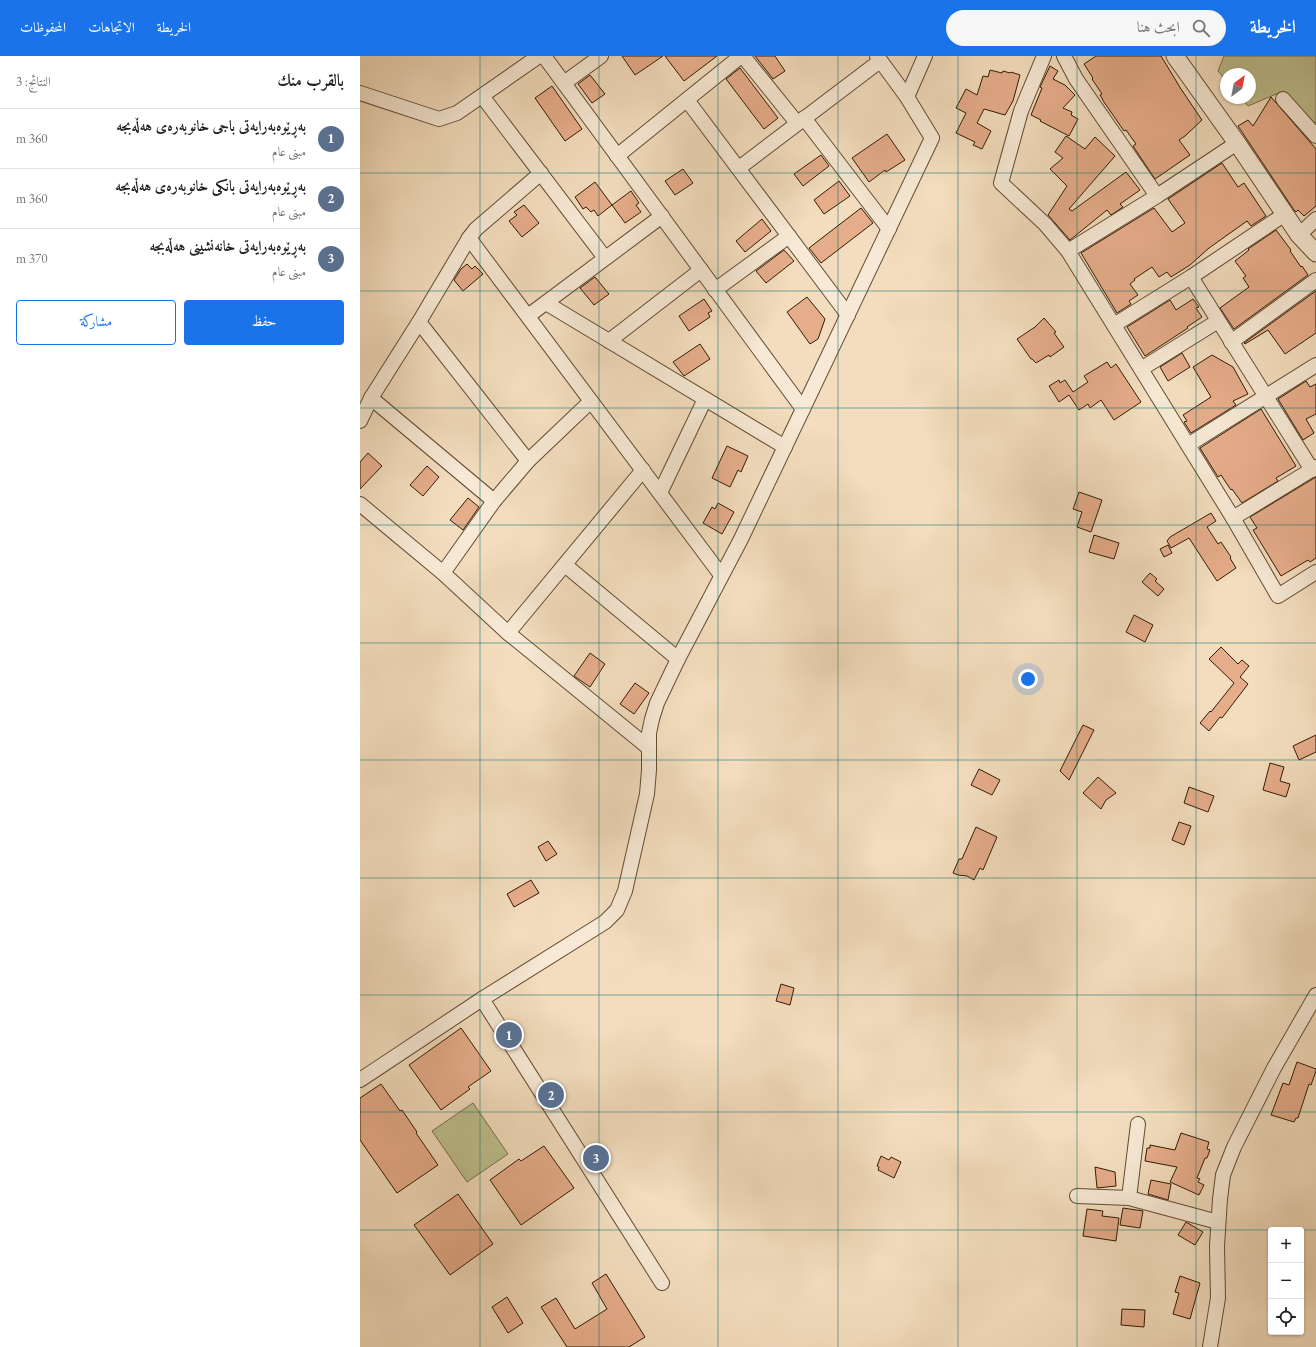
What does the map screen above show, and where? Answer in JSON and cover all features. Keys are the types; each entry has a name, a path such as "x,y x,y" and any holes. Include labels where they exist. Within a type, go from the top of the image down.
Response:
{"street":[{"path":"360,93 440,119 457,113 539,56"},
{"path":"544,56 803,409"},
{"path":"564,83 601,56"},
{"path":"617,156 742,56 801,121 889,229"},
{"path":"907,98 925,56"},
{"path":"1044,56 1021,111 1000,183 1045,224 1068,251 1233,518 1278,596 1316,572"},
{"path":"1064,56 1076,79 1157,196"},
{"path":"1175,56 1237,143 1299,235 1316,253"},
{"path":"360,1080 482,999 600,925 610,918 617,910 625,891 645,805 648,782 650,726 654,711 678,659 741,539 932,138 907,98 878,58 801,121 739,168"},
{"path":"482,96 606,258"},
{"path":"1283,99 1316,136"},
{"path":"687,100 848,315"},
{"path":"1068,251 1157,196 1237,143"},
{"path":"360,421 371,398 420,322 476,228 541,174"},
{"path":"1114,325 1191,277 1285,214"},
{"path":"528,316 662,216"},
{"path":"1299,235 1316,219"},
{"path":"715,290 789,236"},
{"path":"469,238 721,575"},
{"path":"609,341 701,270"},
{"path":"1191,277 1231,342 1314,469 1233,518"},
{"path":"1231,342 1316,280"},
{"path":"546,303 785,447"},
{"path":"1141,369 1218,321"},
{"path":"420,322 528,461"},
{"path":"1188,445 1316,365"},
{"path":"371,398 494,501"},
{"path":"660,493 705,398"},
{"path":"443,573 494,501 528,461 591,401"},
{"path":"508,633 643,470"},
{"path":"360,504 443,573 508,633 649,748"},
{"path":"565,565 678,659"},
{"path":"1210,1347 1218,1298 1218,1222 1224,1175 1234,1147 1274,1068 1316,995"},
{"path":"482,999 662,1283"},
{"path":"1129,1198 1138,1124"},
{"path":"1077,1196 1129,1198 1218,1222"}],"green space":[{"path":"1224,56 1316,56 1316,122 1314,123 1281,92 1256,103 1256,68 1220,68 1220,73 1218,71"},
{"path":"473,1103 508,1154 467,1182 432,1131"}],"building":[{"path":"622,56 663,56 635,75"},
{"path":"665,56 717,56 684,81"},
{"path":"755,56 775,56 785,71 773,79"},
{"path":"1096,56 1161,56 1202,120 1179,140 1190,155 1155,179 1133,146 1136,144 1126,130 1124,131 1104,102 1100,95 1102,94 1084,64"},
{"path":"1050,66 1058,71 1053,79 1065,85 1075,95 1063,108 1072,112 1071,115 1078,119 1069,136 1031,115 1042,88 1040,87"},
{"path":"740,68 778,118 764,129 726,79"},
{"path":"990,70 1002,73 1003,71 1011,72 1020,75 1013,101 1005,115 984,109 977,123 991,131 982,149 973,145 975,142 956,133 966,113 956,108 966,89 977,95 983,76 988,77"},
{"path":"590,75 605,94 592,103 578,84"},
{"path":"552,86 582,129 565,141 535,98"},
{"path":"1271,97 1316,149 1316,206 1304,216 1298,210 1296,212 1294,210 1238,126 1248,120 1253,126"},
{"path":"887,134 905,160 886,172 885,170 869,182 852,158"},
{"path":"1066,136 1085,149 1095,137 1115,156 1069,209 1072,211 1126,172 1140,190 1120,204 1123,207 1111,215 1107,210 1070,240 1048,215 1067,186 1050,169 1063,158 1055,152"},
{"path":"821,155 829,166 803,186 794,174"},
{"path":"1222,163 1238,187 1244,183 1266,216 1251,226 1247,221 1209,248 1190,265 1171,277 1167,272 1159,277 1152,267 1134,279 1135,280 1130,284 1138,295 1129,301 1131,304 1117,313 1081,253 1154,208 1172,232 1185,223 1168,199"},
{"path":"683,169 693,183 675,195 665,181"},
{"path":"839,181 850,196 824,214 814,200"},
{"path":"595,182 612,205 598,216 594,210 591,212 586,207 583,209 575,197"},
{"path":"631,191 639,203 636,205 641,212 625,223 612,205"},
{"path":"524,205 539,223 522,237 509,221 517,215 514,212"},
{"path":"861,208 873,223 821,263 809,248"},
{"path":"762,219 771,231 745,252 736,241"},
{"path":"1276,230 1308,275 1234,329 1220,308 1249,287 1243,278 1246,276 1235,261 1249,250 1248,249"},
{"path":"784,250 794,261 766,283 756,271"},
{"path":"467,264 472,269 475,266 483,274 463,291 454,280 461,269"},
{"path":"595,277 609,294 594,305 580,288"},
{"path":"1316,291 1316,333 1285,354 1268,330 1245,344 1244,343"},
{"path":"807,297 825,319 818,339 810,344 787,312"},
{"path":"704,299 712,311 708,313 710,317 689,331 679,316"},
{"path":"1193,299 1199,307 1196,308 1202,317 1145,356 1127,327 1170,300 1176,310"},
{"path":"1044,318 1056,332 1054,333 1064,347 1050,357 1049,355 1036,363 1031,359 1017,339 1035,327"},
{"path":"700,344 710,359 684,376 673,362"},
{"path":"1182,353 1190,367 1168,381 1160,367"},
{"path":"1212,355 1233,367 1248,394 1233,401 1236,405 1191,433 1184,422 1187,421 1183,415 1211,397 1193,367"},
{"path":"1107,362 1111,368 1116,364 1141,402 1114,420 1101,400 1090,408 1088,404 1079,410 1069,395 1059,402 1049,386 1059,380 1060,383 1065,380 1073,392 1088,382 1084,376"},
{"path":"1306,381 1310,387 1316,384 1316,414 1306,419 1314,433 1303,440 1278,399"},
{"path":"1261,409 1296,466 1276,478 1278,481 1242,503 1221,475 1218,477 1200,448"},
{"path":"727,446 748,456 741,472 738,470 730,487 712,478"},
{"path":"368,453 382,466 360,489 360,462"},
{"path":"427,466 439,477 423,496 410,485"},
{"path":"1316,477 1316,558 1310,562 1308,560 1281,576 1253,530 1257,528 1250,517"},
{"path":"1079,492 1102,500 1091,532 1077,527 1082,512 1073,509"},
{"path":"468,498 479,507 463,530 450,520"},
{"path":"718,503 734,512 722,534 703,523 712,507 715,509"},
{"path":"1211,513 1216,521 1207,527 1218,544 1221,542 1236,568 1217,581 1189,538 1171,548 1167,541 1170,537"},
{"path":"1094,535 1119,543 1114,559 1089,552"},
{"path":"1168,545 1172,553 1164,557 1160,549"},
{"path":"1150,573 1157,579 1155,581 1164,589 1158,596 1142,582"},
{"path":"1134,615 1153,625 1145,642 1126,632"},
{"path":"1221,647 1238,664 1242,660 1249,666 1240,677 1248,684 1222,718 1220,717 1209,731 1200,723 1210,711 1211,712 1234,683 1209,659"},
{"path":"590,653 605,664 590,687 574,676"},
{"path":"635,683 649,693 634,714 620,704"},
{"path":"1083,725 1094,730 1069,780 1060,771"},
{"path":"1316,735 1316,752 1299,760 1293,746"},
{"path":"1270,763 1284,767 1280,781 1290,784 1286,797 1263,790"},
{"path":"979,769 1000,780 992,795 971,785"},
{"path":"1098,777 1116,793 1106,800 1101,809 1083,793"},
{"path":"1189,787 1214,796 1208,812 1184,803"},
{"path":"1179,822 1191,826 1184,845 1172,840"},
{"path":"976,827 997,837 983,870 980,868 974,880 967,876 953,873 959,859 962,859"},
{"path":"548,841 557,854 546,861 538,847"},
{"path":"531,880 539,893 514,907 507,894"},
{"path":"781,984 794,988 790,1005 776,1001"},
{"path":"461,1028 491,1071 468,1087 470,1089 441,1110 409,1065"},
{"path":"1297,1062 1316,1069 1316,1071 1311,1085 1309,1084 1298,1118 1296,1118 1294,1122 1271,1115 1283,1083 1289,1085"},
{"path":"381,1084 400,1111 402,1110 438,1165 397,1193 360,1140 360,1098"},
{"path":"1181,1133 1209,1142 1207,1149 1210,1150 1197,1178 1200,1179 1198,1182 1204,1185 1199,1195 1170,1182 1177,1167 1145,1161 1147,1148 1150,1148 1150,1145 1175,1150"},
{"path":"544,1146 574,1188 521,1225 490,1180 519,1159 521,1161"},
{"path":"881,1156 889,1160 891,1157 901,1162 894,1178 878,1170 879,1167 877,1166"},
{"path":"1095,1167 1115,1172 1116,1186 1097,1188"},
{"path":"1151,1180 1171,1184 1168,1200 1148,1194"},
{"path":"458,1194 493,1244 450,1275 414,1225"},
{"path":"1123,1208 1143,1211 1140,1228 1120,1225"},
{"path":"1087,1209 1103,1211 1102,1216 1119,1218 1116,1241 1083,1236"},
{"path":"1186,1222 1203,1232 1195,1245 1178,1235"},
{"path":"606,1274 645,1337 629,1347 567,1347 541,1307 556,1298 575,1329 607,1309 592,1283"},
{"path":"1180,1276 1200,1283 1190,1319 1173,1314 1179,1293 1175,1292"},
{"path":"507,1297 523,1323 508,1333 492,1307"},
{"path":"1122,1309 1145,1310 1144,1327 1121,1325"}],"place":[{"name":"بەڕێوەبەرایەتی باجی خانوبەرەی هەڵەبجە","path":"509,1035"},
{"name":"بەڕێوەبەرایەتی بانکی خانوبەرەی هەڵەبجە","path":"551,1095"},
{"name":"بەڕێوەبەرایەتی خانەنشینی هەڵەبجە","path":"596,1158"}]}
